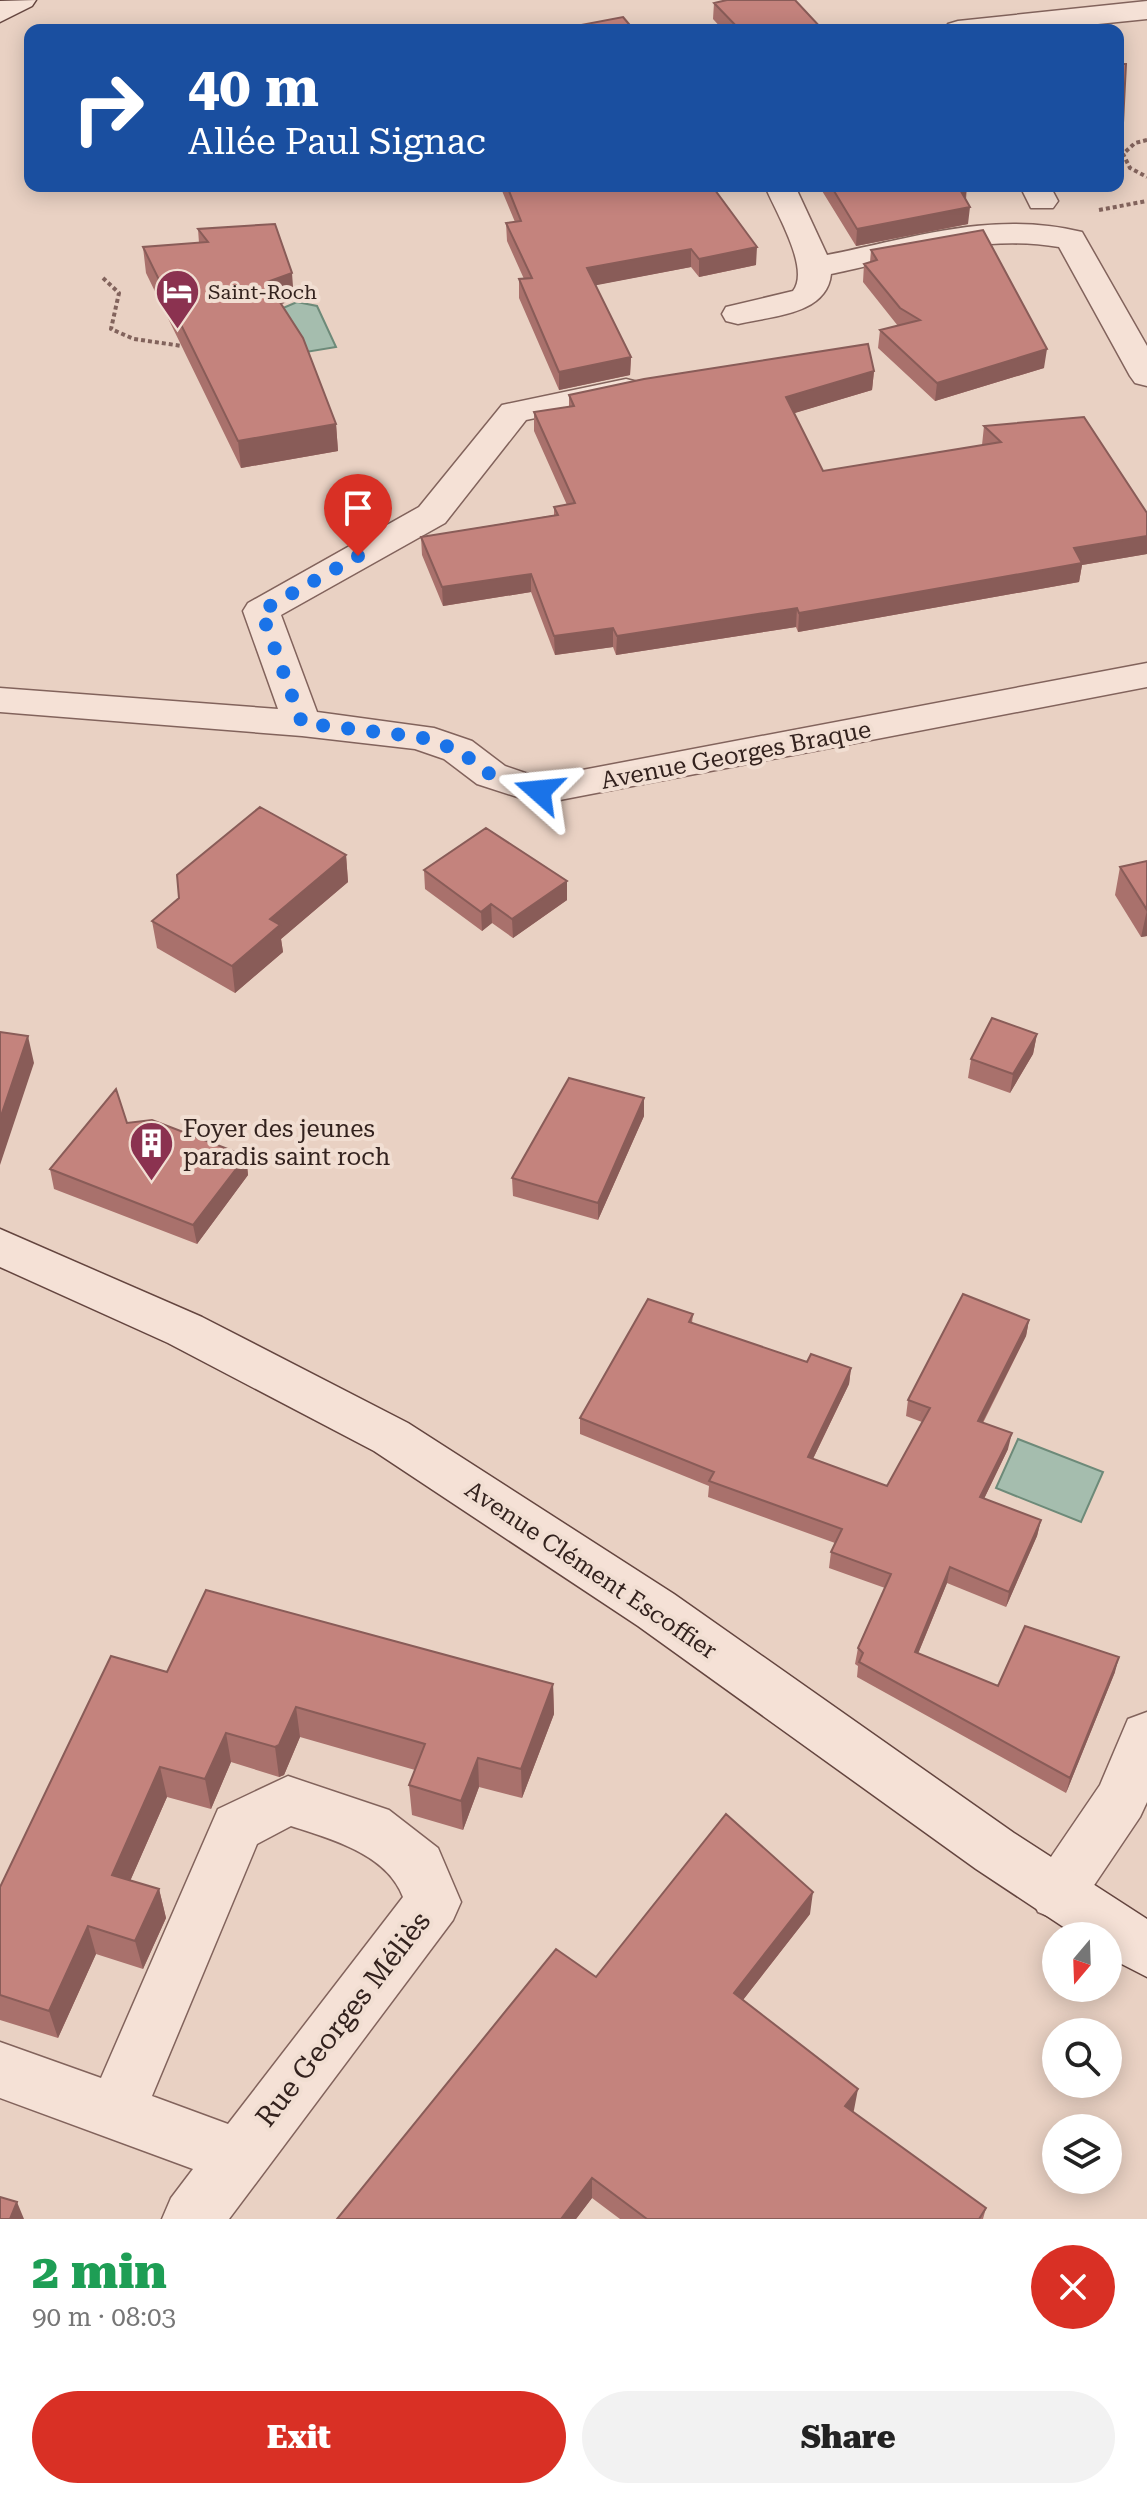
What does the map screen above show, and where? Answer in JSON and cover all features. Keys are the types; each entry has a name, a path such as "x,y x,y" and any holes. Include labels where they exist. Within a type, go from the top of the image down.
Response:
{"street":[{"path":"0,13 22,0"},
{"path":"1007,24 1147,10"},
{"path":"738,314 804,298 814,286 816,267 783,192"},
{"path":"816,267 995,230 1034,231 1071,239 1147,376"},
{"path":"302,723 261,611 432,515 514,412 630,388"},
{"name":"Avenue Georges Braque","path":"0,700 302,723 420,737 458,750 491,775 539,791 1147,675"},
{"name":"Avenue Clément Escoffier","path":"0,1247 185,1330 391,1437 656,1610 1057,1894 1147,1951"},
{"path":"1057,1894 1121,1800 1147,1736"},
{"name":"Rue Georges Méliès","path":"116,2112 237,1827 288,1800 370,1828 419,1866 433,1902 192,2219"},
{"path":"0,2070 237,2156"}],"path":[{"path":"1124,151 1135,143 1147,140"},
{"path":"1124,160 1130,168 1147,177"},
{"path":"103,278 119,293 111,314 111,329 134,339 153,339 182,346"}],"shaded area":[{"path":"297,302 317,306 336,347 300,353 269,314"},
{"path":"1018,1439 1103,1472 1081,1522 996,1488"}],"building":[{"path":"727,0 795,0 817,24 734,24 714,3"},
{"path":"623,17 629,24 586,24"},
{"path":"509,192 716,192 757,247 699,259 691,249 587,268 631,357 559,372 519,279 532,278 506,223 521,221"},
{"path":"835,192 961,192 970,207 857,229"},
{"path":"275,224 292,273 267,282 303,338 336,424 238,441 143,247 208,242 198,229"},
{"path":"983,230 1047,349 937,383 880,330 920,320 900,308 864,264 877,260 871,250"},
{"path":"868,344 874,371 786,397 823,471 1001,442 984,426 1084,417 1147,513 1147,536 1074,548 1082,563 799,613 797,608 617,636 613,628 554,636 531,574 442,587 421,537 558,515 554,507 575,503 534,412 574,406 569,395 644,379"},
{"path":"260,807 346,855 270,919 280,925 232,966 152,921 179,898 177,875"},
{"path":"486,828 567,881 512,919 491,904 481,912 424,870"},
{"path":"1147,861 1147,910 1120,867"},
{"path":"992,1018 1037,1034 1013,1074 971,1059"},
{"path":"0,1032 28,1036 0,1119"},
{"path":"569,1078 644,1098 598,1203 512,1178"},
{"name":"Foyer des jeunes paradis saint roch","path":"116,1089 127,1123 152,1120 246,1156 193,1225 50,1169"},
{"path":"963,1294 1029,1320 978,1421 1012,1433 980,1497 1041,1520 1009,1592 950,1567 915,1652 998,1686 1025,1626 1119,1657 1070,1778 859,1662 863,1653 858,1648 891,1574 831,1552 842,1529 709,1481 714,1472 580,1418 648,1299 693,1314 689,1322 807,1362 811,1354 851,1368 808,1457 887,1486 930,1408 908,1400"},
{"path":"206,1590 553,1684 521,1769 478,1758 461,1801 409,1785 425,1744 296,1707 279,1745 275,1747 226,1733 205,1779 160,1767 112,1875 159,1889 135,1941 88,1926 49,2011 0,1995 0,1887 111,1656 167,1672"},
{"path":"726,1814 813,1892 734,1993 858,2089 845,2106 986,2208 979,2219 647,2219 592,2178 561,2219 337,2219 556,1949 596,1977"},
{"path":"0,2197 17,2202 10,2219 0,2219"}],"place":[{"name":"Saint-Roch","path":"177,331"},
{"name":"Foyer des jeunes paradis saint roch","path":"152,1182"}],"route":[{"path":"358,556 261,611 302,723 420,737 458,750 491,775 539,791"}]}
